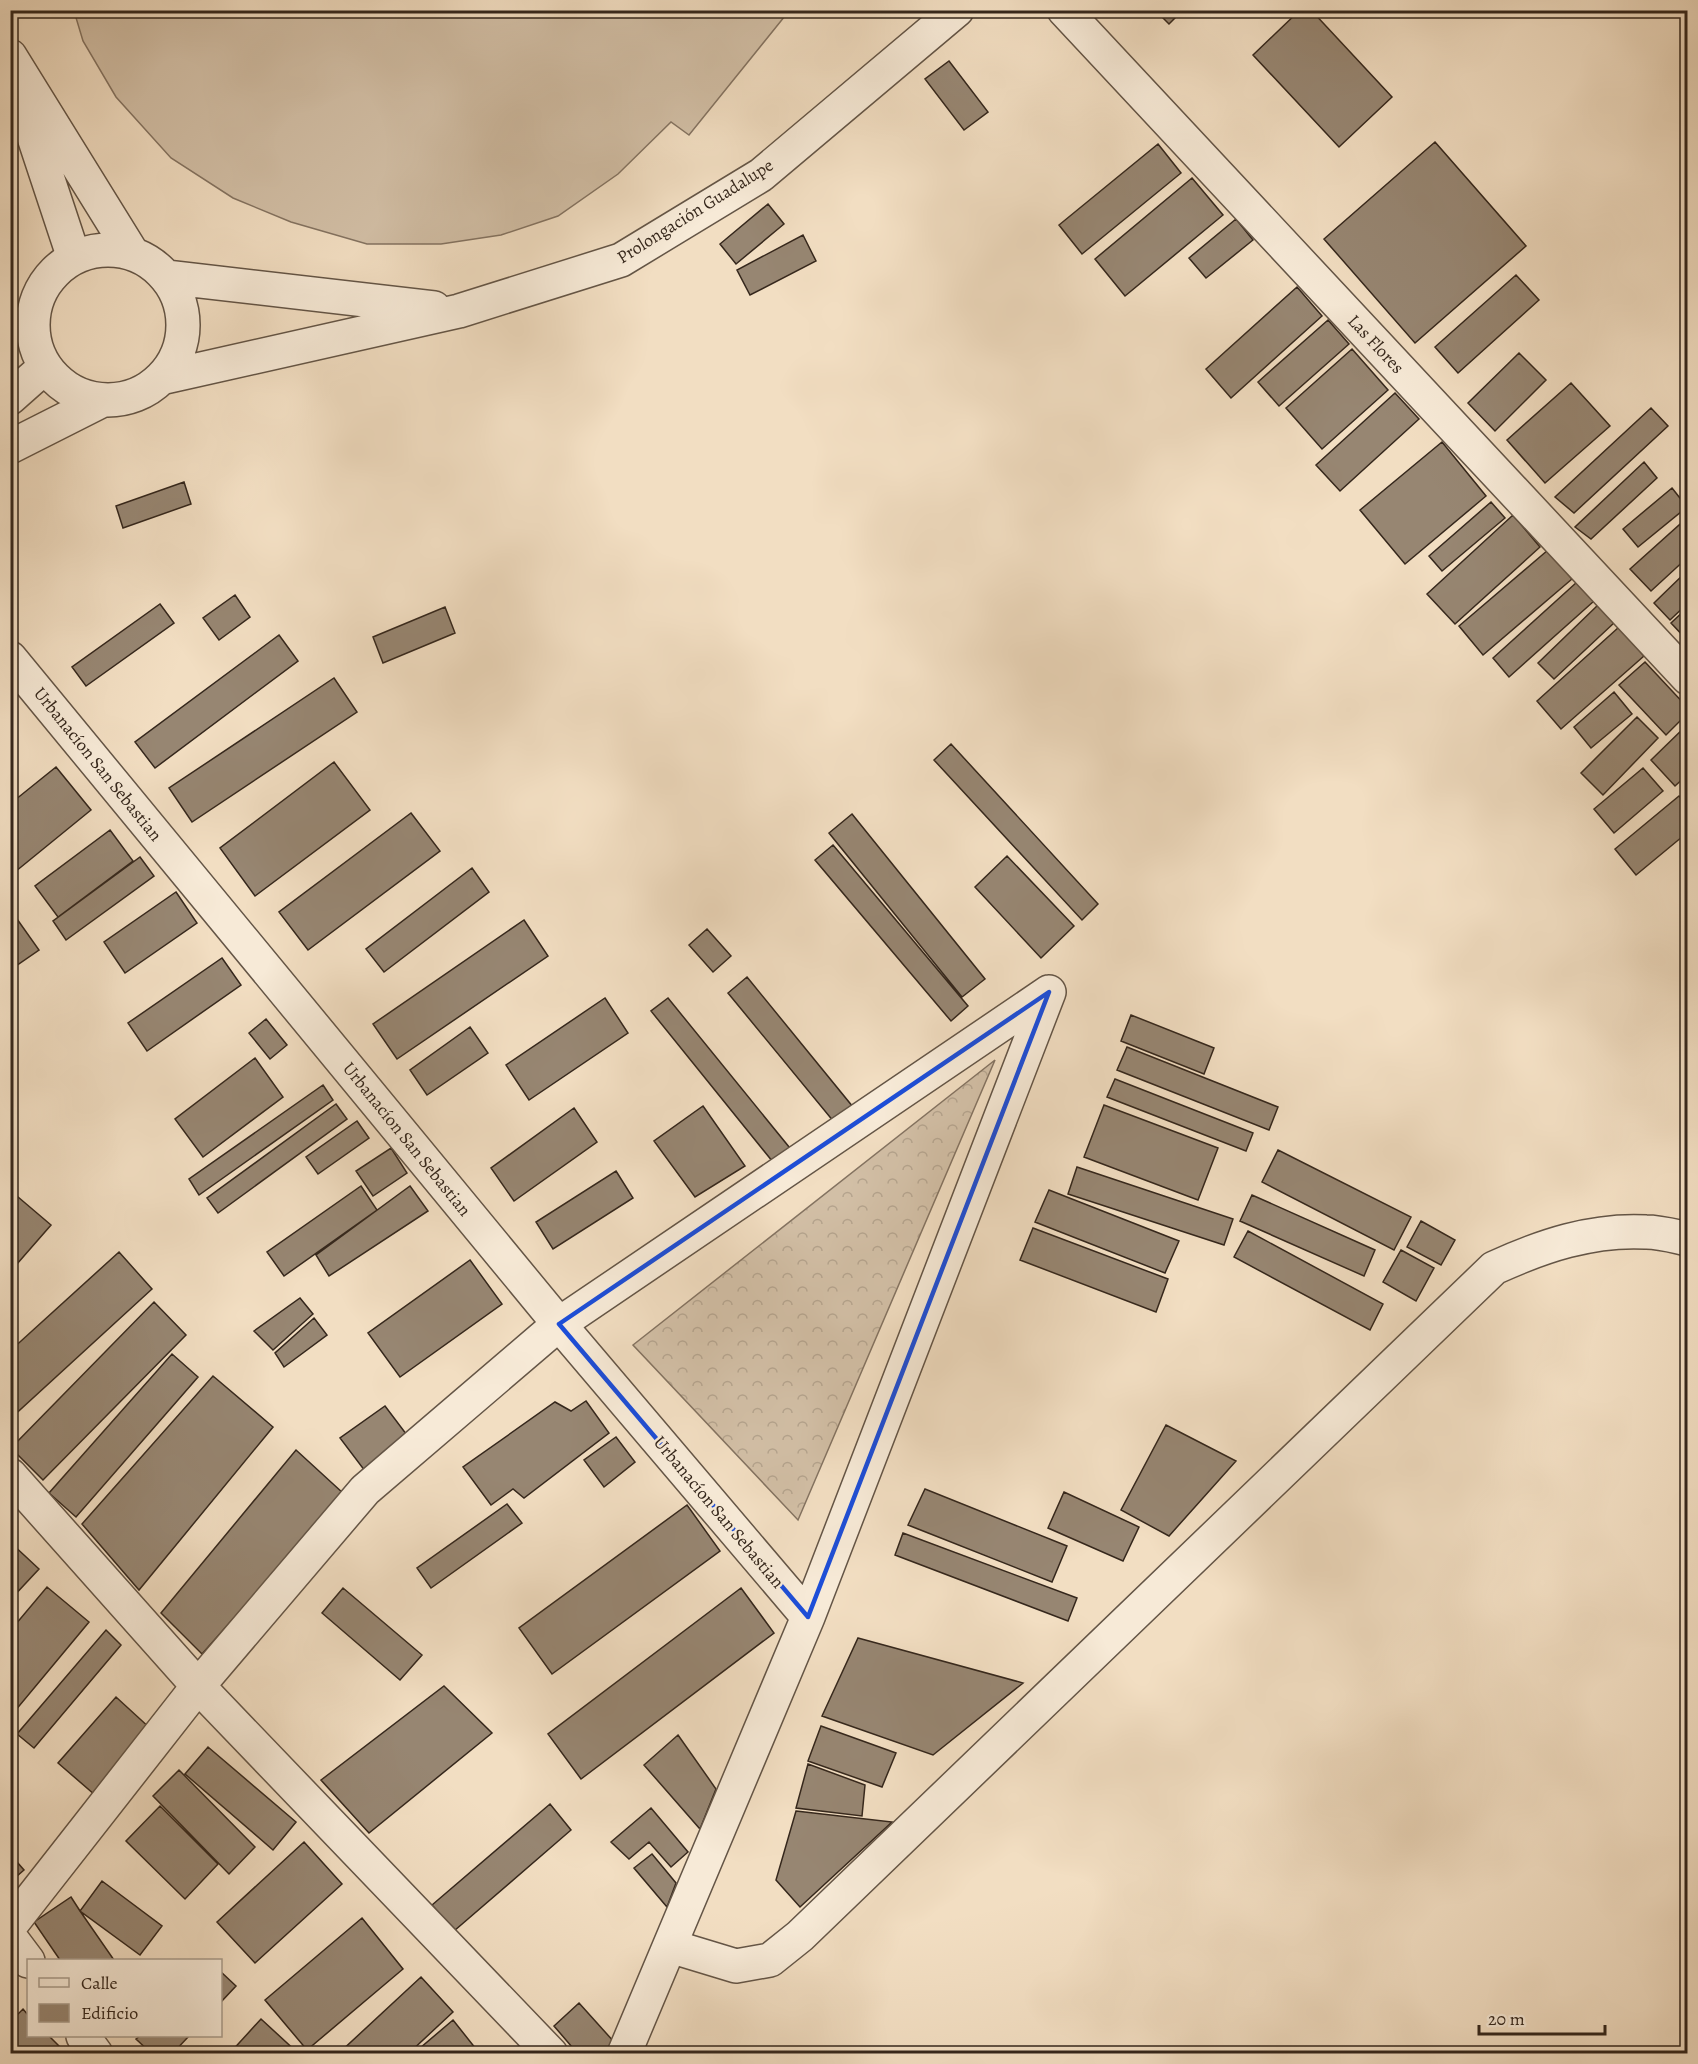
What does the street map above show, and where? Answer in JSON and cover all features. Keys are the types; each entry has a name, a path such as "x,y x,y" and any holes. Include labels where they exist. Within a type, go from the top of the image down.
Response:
{"street":[{"name":"Prolongación Guadalupe","path":"161,378 459,310 621,260 761,175 957,10"},
{"name":"Las Flores","path":"1064,10 1688,678"},
{"path":"10,56 132,254"},
{"path":"10,64 74,258"},
{"path":"10,447 101,401 133,396 143,392 161,378 174,360 181,340 182,318 177,296 166,278 149,262 132,254 112,250 92,251 74,258 57,269 45,284 36,303 33,325 35,346 45,367 60,384 79,395 101,401"},
{"name":"Prolongación Guadalupe","path":"166,278 459,310"},
{"path":"10,398 45,367"},
{"name":"Urbanacíon San Sebastian","path":"10,658 559,1324 808,1617"},
{"path":"10,1926 198,1686 365,1490 559,1324 1049,992 808,1617 624,2054"},
{"path":"670,1946 736,1966 770,1960 800,1936 1494,1268 1532,1251 1577,1237 1646,1232 1688,1239"},
{"path":"10,1474 198,1686 551,2054"},
{"path":"10,1937 27,1960"},
{"path":"84,2037 96,2054"}],"highlighted area":[{"path":"1049,992 808,1617 559,1324"}],"green space":[{"path":"74,10 789,11 689,135 671,122 618,174 558,216 501,235 441,244 367,244 291,222 233,198 171,158 116,97 83,41"},
{"path":"995,1060 798,1520 633,1345"}],"building":[{"path":"1155,10 1183,10 1169,24"},
{"path":"1300,10 1311,10 1392,97 1339,147 1253,55"},
{"path":"949,61 988,112 964,130 925,79"},
{"path":"1435,142 1526,246 1415,343 1324,239"},
{"path":"1158,144 1181,173 1082,254 1059,225"},
{"path":"1192,178 1223,215 1125,296 1095,259"},
{"path":"768,204 784,224 736,264 720,244"},
{"path":"1236,219 1253,240 1206,278 1189,258"},
{"path":"803,235 816,261 750,295 737,270"},
{"path":"1516,275 1539,300 1458,373 1435,347"},
{"path":"1297,287 1322,316 1231,398 1206,369"},
{"path":"1328,320 1349,344 1279,406 1258,382"},
{"path":"1352,349 1388,390 1322,449 1286,408"},
{"path":"1519,353 1546,380 1495,431 1468,403"},
{"path":"1571,383 1610,426 1545,483 1507,440"},
{"path":"1395,393 1419,419 1340,491 1316,465"},
{"path":"1651,408 1668,426 1574,513 1555,497"},
{"path":"1442,442 1486,496 1405,564 1360,510"},
{"path":"1644,462 1657,478 1591,539 1575,527"},
{"path":"184,482 191,504 123,528 116,506"},
{"path":"1672,488 1687,507 1638,547 1623,529"},
{"path":"1491,502 1505,518 1442,571 1429,556"},
{"path":"1513,515 1540,547 1455,624 1427,594"},
{"path":"1688,517 1688,557 1651,591 1630,569"},
{"path":"1548,550 1572,579 1483,655 1459,626"},
{"path":"1688,570 1688,603 1670,620 1654,603"},
{"path":"1577,582 1594,601 1509,677 1493,658"},
{"path":"235,595 250,617 219,640 203,618"},
{"path":"160,604 174,623 86,686 72,667"},
{"path":"1599,604 1615,622 1554,679 1538,663"},
{"path":"445,607 455,633 383,663 373,637"},
{"path":"1688,607 1688,641 1671,623"},
{"path":"1619,627 1644,656 1561,729 1537,701"},
{"path":"279,635 298,661 155,768 135,742"},
{"path":"1645,662 1688,708 1688,713 1666,735 1619,685"},
{"path":"334,678 357,712 192,822 169,788"},
{"path":"1614,692 1632,714 1591,748 1574,727"},
{"path":"1637,717 1658,738 1603,795 1581,773"},
{"path":"1688,724 1688,774 1675,786 1651,760"},
{"path":"951,744 1098,904 1082,920 934,760"},
{"path":"334,762 370,810 255,896 220,848"},
{"path":"56,767 91,810 10,876 10,804"},
{"path":"1643,768 1663,791 1614,833 1594,809"},
{"path":"1679,796 1688,806 1688,832 1636,875 1615,849"},
{"path":"411,813 440,851 308,950 279,912"},
{"path":"852,814 985,979 962,997 829,833"},
{"path":"110,830 133,861 58,917 35,886"},
{"path":"833,845 968,1006 951,1021 815,860"},
{"path":"1007,856 1074,926 1041,958 975,887"},
{"path":"140,857 154,876 66,940 53,921"},
{"path":"472,868 489,892 384,972 366,949"},
{"path":"176,892 197,923 125,973 104,942"},
{"path":"17,919 39,950 10,970 10,923"},
{"path":"524,920 548,956 397,1059 373,1024"},
{"path":"707,929 731,956 713,972 689,945"},
{"path":"222,958 241,985 147,1051 128,1023"},
{"path":"747,977 853,1107 834,1122 728,993"},
{"path":"605,998 628,1033 529,1100 506,1065"},
{"path":"668,998 798,1158 781,1172 651,1011"},
{"path":"1131,1015 1214,1048 1204,1074 1121,1041"},
{"path":"266,1019 287,1045 270,1059 249,1033"},
{"path":"470,1027 488,1053 427,1095 410,1070"},
{"path":"1127,1047 1278,1107 1269,1130 1117,1070"},
{"path":"255,1058 283,1097 203,1157 175,1119"},
{"path":"1115,1079 1253,1133 1246,1151 1107,1097"},
{"path":"323,1085 333,1100 199,1195 189,1179"},
{"path":"336,1104 347,1119 218,1213 207,1198"},
{"path":"1104,1105 1218,1148 1198,1200 1084,1157"},
{"path":"703,1106 745,1166 695,1197 654,1141"},
{"path":"574,1108 597,1142 514,1201 491,1168"},
{"path":"357,1121 369,1138 318,1174 306,1157"},
{"path":"391,1148 407,1173 373,1196 356,1171"},
{"path":"1278,1150 1411,1217 1394,1250 1262,1182"},
{"path":"1077,1167 1233,1219 1224,1245 1068,1194"},
{"path":"616,1171 633,1198 553,1249 536,1222"},
{"path":"361,1186 377,1210 284,1276 267,1252"},
{"path":"410,1186 428,1211 329,1276 316,1255"},
{"path":"1049,1190 1179,1241 1165,1273 1035,1222"},
{"path":"10,1191 51,1225 10,1272"},
{"path":"1252,1195 1375,1250 1364,1276 1240,1221"},
{"path":"1421,1221 1455,1240 1441,1265 1407,1247"},
{"path":"1033,1228 1168,1279 1156,1312 1020,1260"},
{"path":"1248,1231 1383,1304 1370,1330 1234,1257"},
{"path":"1401,1250 1434,1268 1416,1301 1383,1282"},
{"path":"119,1252 152,1289 10,1419 10,1351"},
{"path":"470,1260 502,1304 400,1377 368,1333"},
{"path":"300,1298 313,1314 273,1350 254,1331"},
{"path":"154,1302 186,1335 43,1480 11,1448"},
{"path":"314,1318 327,1335 284,1367 275,1353"},
{"path":"172,1354 198,1377 76,1517 49,1493"},
{"path":"213,1376 273,1427 139,1590 82,1524"},
{"path":"586,1401 609,1433 524,1498 513,1489 491,1505 463,1467 555,1402 571,1411"},
{"path":"385,1406 410,1439 365,1471 340,1438"},
{"path":"1166,1425 1236,1461 1169,1536 1121,1510"},
{"path":"616,1437 635,1462 604,1487 584,1460"},
{"path":"296,1450 344,1494 202,1654 161,1613"},
{"path":"925,1489 1067,1546 1052,1582 908,1525"},
{"path":"1064,1492 1139,1527 1123,1561 1048,1528"},
{"path":"507,1504 522,1523 431,1588 417,1568"},
{"path":"687,1505 720,1551 552,1674 519,1628"},
{"path":"903,1533 1077,1598 1068,1621 895,1555"},
{"path":"10,1542 39,1569 10,1600"},
{"path":"47,1587 89,1622 10,1717 10,1631"},
{"path":"343,1588 422,1655 400,1680 322,1613"},
{"path":"741,1588 774,1633 581,1779 548,1734"},
{"path":"106,1630 121,1645 34,1748 17,1734"},
{"path":"858,1638 1023,1683 933,1755 822,1716"},
{"path":"444,1686 492,1733 369,1833 321,1780"},
{"path":"116,1697 152,1730 95,1795 58,1763"},
{"path":"821,1726 896,1753 882,1787 808,1761"},
{"path":"678,1735 716,1789 700,1829 644,1765"},
{"path":"208,1747 296,1822 273,1850 185,1774"},
{"path":"808,1764 865,1785 862,1816 796,1808"},
{"path":"179,1770 255,1847 229,1874 153,1796"},
{"path":"550,1804 571,1830 454,1931 432,1905"},
{"path":"160,1806 218,1864 185,1899 126,1841"},
{"path":"651,1808 688,1852 671,1867 649,1842 629,1859 611,1842"},
{"path":"796,1811 892,1822 800,1907 776,1880"},
{"path":"304,1842 342,1884 255,1963 217,1922"},
{"path":"10,1854 24,1870 10,1882"},
{"path":"652,1854 676,1883 667,1907 634,1868"},
{"path":"102,1881 162,1926 140,1955 80,1911"},
{"path":"71,1897 113,1959 59,1959 34,1922"},
{"path":"362,1918 403,1969 307,2050 265,2000"},
{"path":"222,1973 236,1986 222,2001"},
{"path":"421,1977 453,2012 408,2054 338,2054"},
{"path":"579,2003 615,2043 604,2054 578,2054 554,2026"},
{"path":"23,2009 27,2014 27,2037 50,2037 67,2054 18,2054 10,2046 10,2022"},
{"path":"261,2019 299,2054 229,2054"},
{"path":"453,2020 480,2054 413,2054"},
{"path":"139,2037 188,2037 172,2054 152,2054 136,2039"}]}
